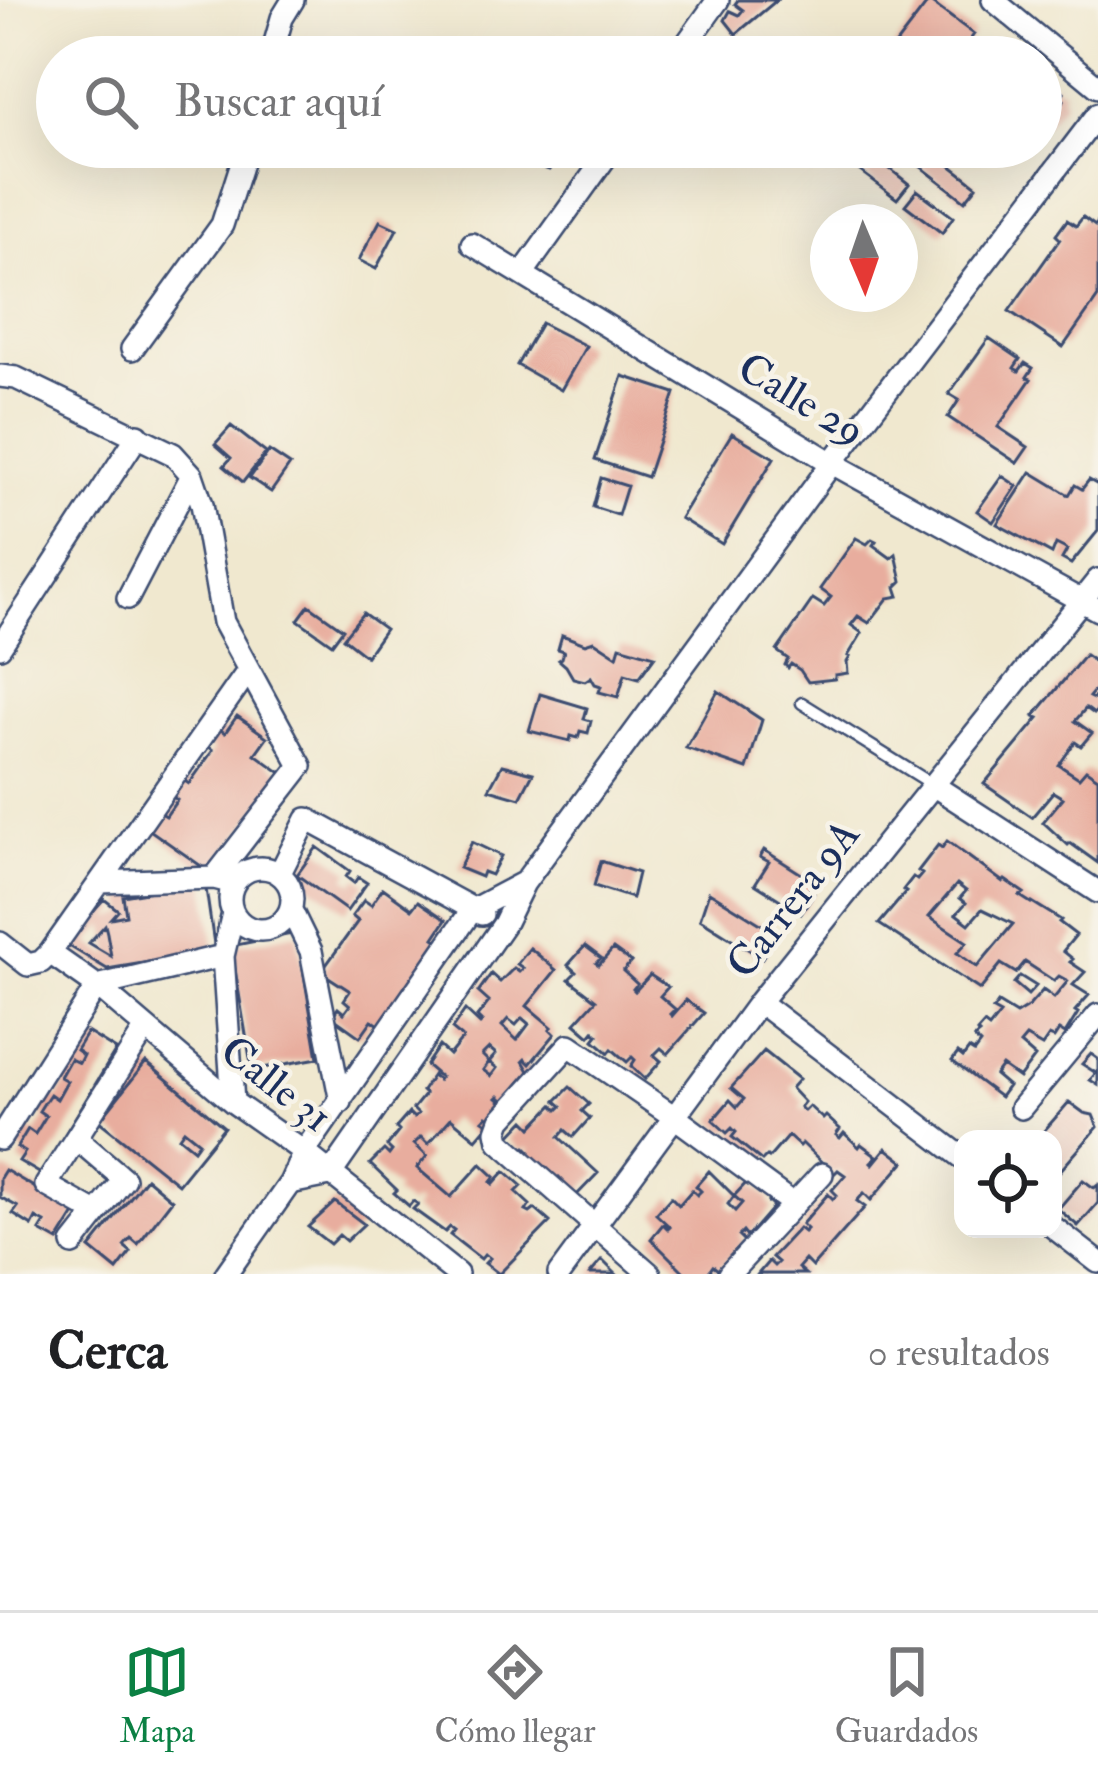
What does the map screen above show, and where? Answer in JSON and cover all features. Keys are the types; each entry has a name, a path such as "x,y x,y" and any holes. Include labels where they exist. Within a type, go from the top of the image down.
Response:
{"street":[{"path":"277,36 293,0"},
{"path":"692,36 718,0"},
{"path":"993,0 1036,36"},
{"path":"1062,57 1098,87"},
{"path":"1062,161 1098,114"},
{"path":"132,349 222,225 240,168"},
{"path":"522,274 598,168"},
{"path":"290,1184 330,1175 504,924 524,883 832,463 1057,168"},
{"name":"Calle 29","path":"472,244 832,463 1090,605"},
{"path":"0,376 16,378 138,435 173,454 192,475 202,504 223,622 301,766 224,880"},
{"path":"0,647 138,435"},
{"path":"128,598 192,475"},
{"name":"Carrera 9A","path":"559,1274 759,1002 933,785 1090,605 1098,580"},
{"path":"0,944 28,965 41,962 248,671"},
{"path":"933,785 1098,892"},
{"path":"280,873 308,820 504,924"},
{"path":"101,882 224,880 250,869 280,873 292,890 291,910 311,951 340,1102"},
{"path":"224,880 233,913 223,956 232,1102"},
{"path":"226,1274 290,1184 304,1152 472,910 524,883"},
{"path":"233,913 258,930 278,926 291,910"},
{"name":"Calle 31","path":"50,952 97,986 232,1102 304,1152 457,1274"},
{"path":"0,1139 97,986 223,956"},
{"path":"759,1002 954,1151"},
{"path":"1021,1108 1098,1015"},
{"path":"97,1213 46,1185 146,1028"},
{"path":"650,1274 499,1142 501,1120 568,1045 794,1204"},
{"path":"73,1244 124,1179 76,1138"},
{"path":"729,1274 822,1174"},
{"path":"1062,1234 1098,1262"}],"lane":[{"path":"802,703 933,785"}],"building":[{"path":"738,0 777,0 736,34 725,20 730,11 739,15 743,10 735,4"},
{"path":"929,1 974,34 973,36 902,36"},
{"path":"856,168 891,168 909,184 897,199"},
{"path":"923,168 954,168 977,186 965,201"},
{"path":"917,190 953,217 942,233 918,215 918,204 906,204"},
{"path":"1083,217 1095,226 1098,222 1098,297 1063,347 1009,311 1060,239 1056,235 1067,220 1076,226"},
{"path":"380,221 397,229 376,269 359,260"},
{"path":"541,323 586,346 561,390 517,365"},
{"path":"989,338 1020,359 1014,368 1019,371 1025,363 1033,368 1027,377 1031,379 998,427 1028,447 1017,463 948,417 959,400 949,394"},
{"path":"623,376 675,393 647,477 595,460"},
{"path":"231,426 266,453 243,482 224,466 231,458 215,444"},
{"path":"732,433 774,458 722,544 680,518"},
{"path":"269,451 290,465 271,492 250,478"},
{"path":"1031,472 1069,495 1075,485 1082,489 1089,480 1098,485 1098,531 1071,564 1062,559 1064,548 1056,544 1052,554 997,524"},
{"path":"1002,476 1017,486 993,522 977,511"},
{"path":"601,478 627,486 618,515 593,507"},
{"path":"856,538 867,544 876,541 873,545 891,558 896,554 902,581 896,587 899,596 888,598 869,623 858,616 851,625 862,633 848,656 848,673 808,682 800,670 785,665 788,659 777,651 813,599 824,606 831,597 820,589"},
{"path":"309,605 343,629 332,644 298,620"},
{"path":"363,613 385,629 366,656 343,638"},
{"path":"562,635 585,644 594,641 617,656 620,646 655,656 639,678 625,674 618,697 599,692 601,686 591,677 585,681 573,678 559,660 564,651 558,649"},
{"path":"1085,655 1098,664 1098,686 1089,697 1098,694 1098,709 1094,714 1086,708 1075,721 1092,733 1081,746 1075,742 1059,765 1079,778 1086,770 1098,778 1098,863 1043,822 1063,798 1053,792 1032,817 984,784"},
{"path":"718,691 762,720 747,769 686,748"},
{"path":"540,694 587,708 588,733 580,731 570,741 529,731"},
{"path":"237,716 267,737 255,754 283,774 211,873 144,826 156,810 166,816 177,800 168,793 179,777 189,784 213,750 204,743 215,726 225,733"},
{"path":"502,765 533,773 520,798 489,789"},
{"path":"947,841 1024,893 1020,896 1061,920 1076,935 1063,951 1085,972 1073,985 1089,995 1065,1034 1059,1030 1042,1046 1026,1037 1020,1044 1035,1057 1019,1078 1002,1066 995,1075 1008,1086 1000,1097 952,1061 958,1053 963,1057 969,1049 974,1052 980,1044 974,1038 977,1032 984,1024 989,1028 1000,1014 993,1010 998,1003 1016,1014 1043,990 1054,998 1068,981 1059,976 1054,981 1025,962 1016,973 1001,964 980,990 879,924 913,877 917,880 922,874 918,871 938,845 942,848","holes":["957,884 966,891 960,898 966,903 956,914 969,924 982,909 1013,924 977,967 957,953 967,942 929,917"]},
{"path":"472,842 501,856 491,875 483,872 481,877 459,868"},
{"path":"317,847 350,871 346,877 354,883 358,877 367,883 347,911 297,875"},
{"path":"764,850 814,882 809,890 814,893 801,913 755,884 769,862 760,857"},
{"path":"601,861 638,873 632,898 594,886"},
{"path":"205,882 215,951 107,969 64,943 104,899 118,910 111,918 126,915 123,896","holes":["105,925 111,956 89,943"]},
{"path":"383,888 412,909 418,901 446,920 434,938 444,945 382,1027 372,1020 360,1037 332,1017 338,1008 344,1013 350,1005 344,1000 350,991 321,972 358,921 352,916 364,900 371,905"},
{"path":"709,892 777,934 762,958 700,919"},
{"path":"297,933 318,1058 252,1070 231,946"},
{"path":"585,946 601,958 599,965 613,949 631,962 623,971 637,984 635,991 650,975 668,987 660,996 675,1009 672,1016 686,1000 704,1013 668,1054 661,1048 654,1055 661,1061 645,1079 631,1066 632,1057 627,1062 612,1049 609,1053 594,1040 598,1035 594,1031 590,1036 575,1023 596,1000 569,979 576,972 568,965"},
{"path":"530,948 556,970 527,1006 555,1034 530,1064 523,1061 529,1071 504,1101 497,1098 505,1105 492,1120 487,1116 483,1120 489,1124 476,1139 451,1118 428,1144 421,1137 414,1144 427,1156 417,1168 451,1197 481,1164 495,1177 493,1184 505,1171 522,1186 516,1192 530,1205 526,1211 535,1209 550,1222 499,1274 485,1263 490,1258 485,1254 481,1259 450,1235 454,1230 450,1227 445,1232 413,1209 418,1204 413,1201 409,1206 370,1164 384,1150 389,1155 392,1151 387,1146 399,1131 396,1128 409,1113 414,1118 418,1114 413,1109 425,1094 422,1091 433,1075 440,1077 426,1065 439,1046 449,1055 463,1038 452,1029 465,1010 482,1022 477,1017 489,1002 478,992 491,974 500,982 514,968 519,972 523,968 517,964","holes":["522,1018 529,1024 517,1040 502,1026 508,1019 516,1025","489,1048 496,1054 489,1062 482,1055","489,1062 497,1068 491,1076 483,1070"]},
{"path":"1020,976 1036,986 1028,995 1014,983"},
{"path":"87,1032 116,1050 41,1174 19,1161 25,1152 17,1147 28,1129 35,1134 46,1116 39,1111 50,1094 57,1099 67,1081 60,1077 70,1059 79,1063 83,1055 76,1050"},
{"path":"764,1051 799,1079 791,1088 804,1102 800,1107 804,1111 809,1106 823,1119 826,1116 840,1129 836,1135 840,1138 844,1133 877,1156 873,1164 886,1148 904,1162 871,1200 864,1193 857,1201 865,1207 812,1267 805,1260 798,1268 805,1274 758,1274 769,1261 774,1266 778,1262 772,1257 799,1228 807,1229 802,1224 828,1194 833,1199 837,1195 832,1190 845,1175 838,1170 834,1174 788,1136 762,1161 732,1137 736,1132 732,1128 727,1133 713,1120 730,1100 737,1107 744,1099 731,1088"},
{"path":"1091,1054 1098,1059 1098,1085 1090,1080 1096,1073 1082,1064"},
{"path":"146,1062 224,1127 178,1184 99,1121","holes":["184,1130 199,1142 194,1149 179,1137"]},
{"path":"570,1087 589,1104 582,1111 590,1118 573,1137 565,1130 559,1137 598,1173 573,1199 558,1186 563,1181 559,1177 554,1183 525,1156 530,1151 526,1147 521,1152 507,1139 525,1120 532,1127 553,1105 558,1110 562,1106 556,1101"},
{"path":"1069,1102 1093,1115 1098,1127 1062,1169 1062,1130 1045,1130"},
{"path":"5,1170 76,1212 58,1241 40,1231 45,1223 36,1218 32,1226 13,1214 18,1207 0,1197"},
{"path":"709,1171 734,1196 749,1180 773,1207 747,1237 743,1232 739,1236 744,1241 718,1270 713,1266 714,1274 681,1274 651,1239 663,1224 670,1227 656,1214 671,1197 679,1205 692,1190 697,1195 701,1191 696,1186","holes":["734,1196 742,1203 735,1211 728,1204"]},
{"path":"146,1178 172,1200 138,1244 131,1238 124,1246 131,1252 117,1270 90,1248"},
{"path":"1083,1180 1094,1188 1098,1185 1098,1203 1078,1226 1062,1212 1062,1204"},
{"path":"335,1202 364,1224 346,1241 339,1235 330,1244 308,1227"},
{"path":"602,1260 616,1274 590,1274"}]}
